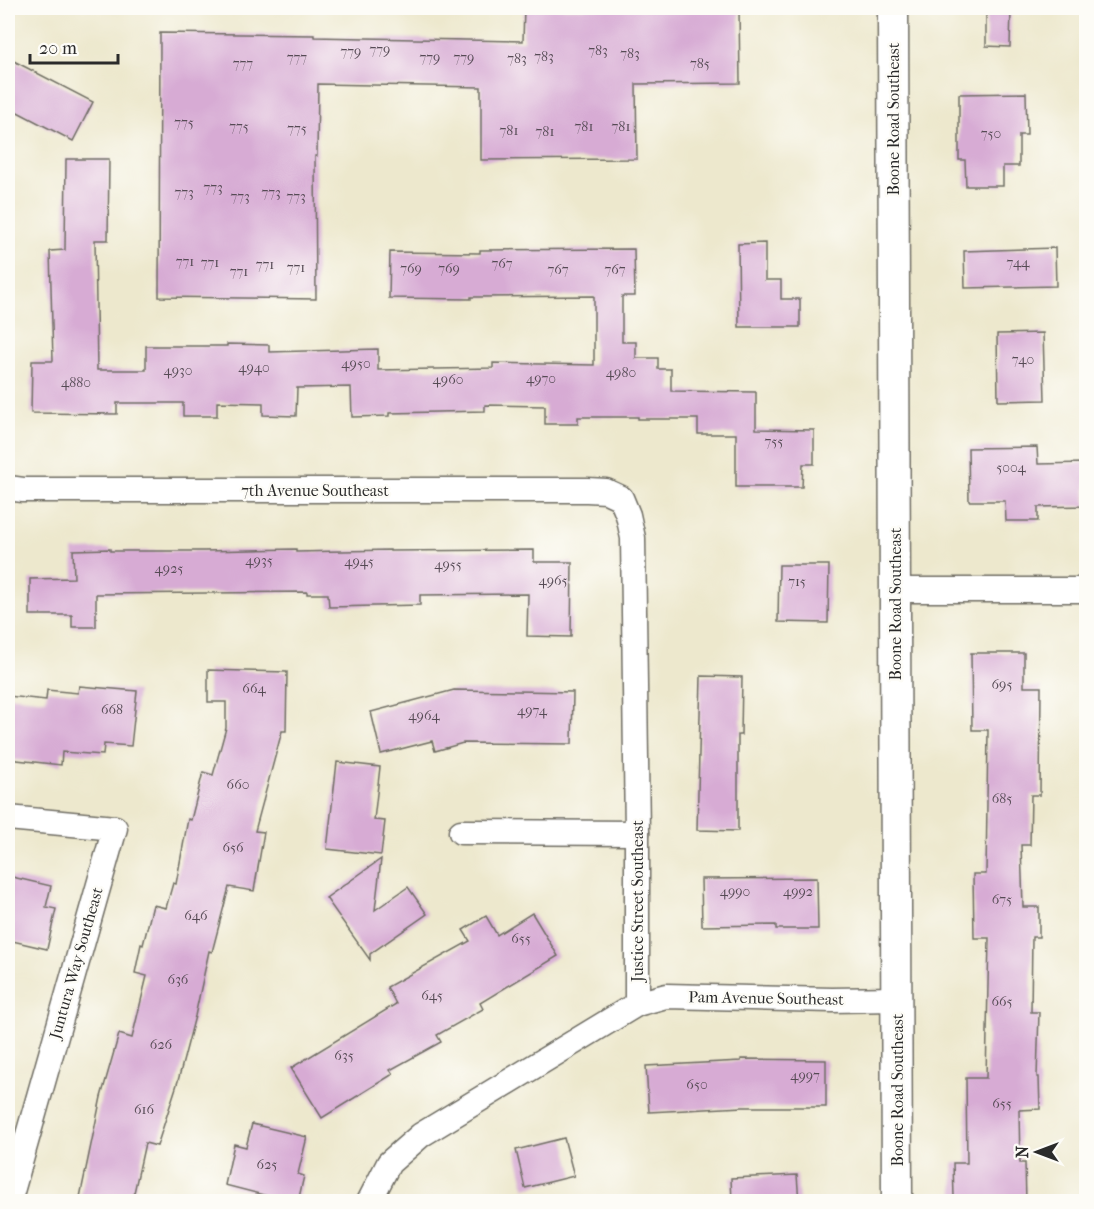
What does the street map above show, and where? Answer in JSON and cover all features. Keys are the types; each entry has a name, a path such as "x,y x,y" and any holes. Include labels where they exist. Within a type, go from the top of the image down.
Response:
{"street":[{"name":"Boone Road Southeast","path":"892,8 897,1202"},
{"name":"7th Avenue Southeast","path":"8,488 23,490 587,490 606,491 621,498"},
{"name":"Justice Street Southeast","path":"369,1202 389,1162 422,1136 637,1004 633,538 628,515 621,498"},
{"path":"895,590 1086,590"},
{"name":"Juntura Way Southeast","path":"8,818 115,828 17,1133 9,1202"},
{"path":"461,832 637,833"},
{"name":"Pam Avenue Southeast","path":"637,1004 666,996 832,1000 896,999"}],"building":[{"path":"524,8 739,8 740,83 636,84 637,159 481,160 481,87 318,84 317,156 315,156 316,299 159,297 160,33 523,41"},
{"path":"986,8 1011,8 1010,47 986,46"},
{"path":"8,58 93,102 73,141 8,107"},
{"path":"1026,93 1027,135 1019,135 1019,166 1003,166 1003,186 966,186 965,160 959,160 959,94"},
{"path":"66,159 109,159 108,240 95,240 97,370 146,370 146,346 227,346 227,344 269,345 269,352 378,349 378,370 493,368 493,363 594,365 594,296 389,298 390,252 480,253 480,250 634,249 635,296 622,296 622,342 636,342 636,358 658,358 658,369 671,369 671,391 756,392 756,429 814,430 814,464 803,464 802,487 736,487 736,434 698,434 698,419 578,417 578,424 545,424 545,406 485,405 485,411 389,413 389,416 352,417 351,387 297,388 296,416 263,415 263,403 217,402 217,416 183,416 183,403 117,403 117,414 31,413 32,361 53,361 50,251 65,250"},
{"path":"765,243 765,280 781,280 781,299 800,299 800,327 739,327 738,244"},
{"path":"1055,248 1056,286 965,288 964,251"},
{"path":"1043,333 1045,400 998,401 997,334"},
{"path":"1037,447 1038,464 1086,463 1086,506 1038,507 1038,521 1006,521 1005,501 969,501 968,448"},
{"path":"110,549 110,551 204,551 296,549 296,552 534,550 534,562 572,562 571,637 527,636 528,594 420,595 420,605 329,607 328,594 307,594 307,592 96,594 96,627 72,627 72,615 30,615 30,579 74,578 73,550"},
{"path":"779,565 829,565 828,623 778,622"},
{"path":"971,653 1024,653 1024,687 1041,687 1040,795 1031,795 1030,845 1021,845 1023,907 1039,907 1039,937 1032,937 1031,1012 1039,1012 1037,1077 1039,1077 1040,1109 1019,1110 1020,1163 1025,1163 1026,1202 966,1202 966,1197 954,1197 953,1163 967,1163 966,1078 986,1078 989,938 974,938 973,874 986,874 988,730 972,730"},
{"path":"208,670 287,672 286,731 282,731 255,831 264,832 254,891 229,887 212,952 209,951 178,1081 157,1146 145,1143 132,1202 79,1202 101,1097 119,1034 132,1038 147,976 135,973 153,905 166,908 173,883 176,884 188,819 191,820 203,772 213,775 226,728 226,702 208,702"},
{"path":"701,676 742,677 741,735 738,735 738,831 697,830"},
{"path":"79,686 137,691 131,746 104,744 103,755 62,752 61,765 8,759 8,696 46,700 47,690 78,693"},
{"path":"454,690 573,692 572,744 463,743 435,751 432,741 381,754 371,712"},
{"path":"337,762 380,767 374,820 385,821 381,855 327,849"},
{"path":"381,859 375,910 408,887 427,914 370,954 370,960 326,898"},
{"path":"8,876 51,886 46,907 56,909 47,949 8,940"},
{"path":"817,878 818,929 776,929 776,925 702,926 701,879"},
{"path":"532,913 558,956 480,1003 483,1009 437,1035 441,1042 390,1070 393,1074 322,1118 291,1068 396,1004 387,987 470,941 463,930 486,916 497,935"},
{"path":"741,1059 826,1060 826,1107 743,1107 649,1112 646,1066 741,1061"},
{"path":"252,1124 307,1137 298,1174 304,1176 298,1202 225,1185 234,1144 246,1147"},
{"path":"564,1138 574,1176 525,1188 516,1150"},
{"path":"797,1175 799,1202 732,1202 731,1178"}]}
